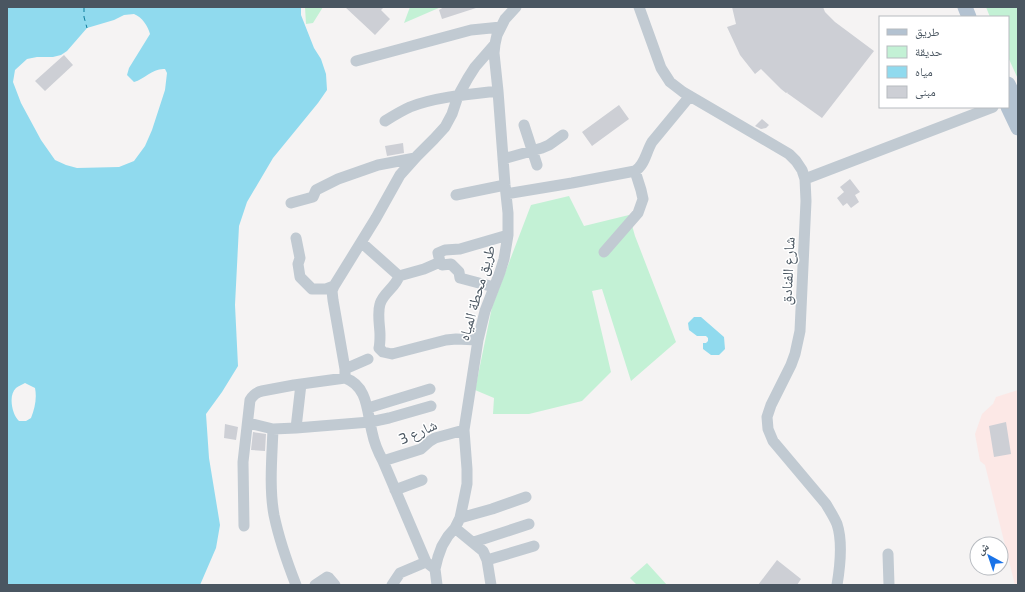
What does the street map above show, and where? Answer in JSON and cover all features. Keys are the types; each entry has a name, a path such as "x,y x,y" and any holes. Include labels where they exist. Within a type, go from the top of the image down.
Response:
{"main road":[{"path":"1009,86 1018,105"},
{"path":"1008,108 1018,128"}],"street":[{"name":"طريق محطة المياه","path":"437,585 435,569 438,557 442,546 458,523 467,484 464,430 478,340 485,311 504,259 508,235 509,224 495,62 495,44 497,35 505,19 516,7"},
{"name":"شارع الفنادق","path":"639,7 661,68 665,76 676,88 789,154 802,170 805,179 806,201 800,331 791,365 771,405 767,417 768,429 773,441 826,504 837,524 840,535 837,585"},
{"path":"356,62 471,30 501,27"},
{"path":"435,569 426,562 377,450 364,395 358,386 345,374 332,291 362,243 400,175 445,127 452,114 458,96 468,78 475,67 495,44"},
{"path":"385,120 410,107 432,101 458,96 498,92"},
{"path":"456,195 572,183 635,171 642,166 648,148 652,142 690,96"},
{"path":"805,179 990,108"},
{"path":"524,125 537,166"},
{"path":"503,159 549,145 563,135"},
{"path":"292,204 313,197 316,190 338,179 378,165 415,158"},
{"path":"604,252 638,213 643,199 635,171"},
{"path":"494,287 460,278 459,272 451,264 442,265 438,253 445,250 460,249 508,235"},
{"path":"296,238 300,258 298,264 300,277 312,289 326,289 334,286"},
{"path":"362,243 399,276"},
{"path":"399,276 424,269 440,262"},
{"path":"399,276 397,281 382,298 379,305 379,348 383,352 392,354 446,340 478,340"},
{"path":"244,526 243,462 250,400 258,392 345,374 368,360"},
{"path":"296,428 301,384"},
{"path":"368,408 430,389"},
{"path":"248,423 273,429 370,422 430,406"},
{"path":"273,429 272,496 274,514 284,553 296,585"},
{"name":"شارع 3","path":"383,461 421,449 435,438 464,430"},
{"path":"395,490 422,480"},
{"path":"491,585 487,560 483,551 458,523 526,497"},
{"path":"474,542 529,524"},
{"path":"487,560 534,546"},
{"path":"888,554 889,585"},
{"path":"392,585 400,573 426,562"},
{"path":"315,585 327,577 335,585"}],"shaded area":[{"path":"1018,390 1018,585 1015,585 1009,561 1009,536 1003,536 985,465 980,461 975,434 982,414 993,404 996,397"}],"green space":[{"path":"305,7 323,7 313,23 306,24"},
{"path":"410,7 441,7 404,23"},
{"path":"986,7 1018,7 1018,79 1009,59 1009,16 990,16"},
{"path":"569,196 584,226 629,215 635,236 676,342 631,381 602,289 592,291 611,372 582,401 529,414 493,414 494,398 475,390 492,307 531,205"},
{"path":"647,563 667,585 637,585 630,578"}],"water":[{"path":"7,7 301,7 301,15 314,48 321,59 326,74 327,90 273,158 247,202 239,226 235,305 238,366 206,414 209,458 220,525 216,548 200,585 7,585","holes":["134,14 140,17 148,28 150,34 129,68 127,75 134,82 156,70 165,69 167,73 165,90 152,130 145,146 134,161 119,167 77,168 55,160 41,140 21,103 13,82 15,70 27,59 61,55 67,51 87,28 114,20 124,15","25,383 35,388 36,396 34,410 31,418 26,421 19,421 14,414 12,395 16,388"]},
{"path":"694,317 701,317 724,337 725,349 719,355 711,355 703,349 703,343 708,341 706,336 697,336 689,330 688,323"}],"building":[{"path":"345,7 384,7 381,10 390,19 375,35"},
{"path":"444,7 476,8 442,19 439,10"},
{"path":"732,7 823,7 825,12 835,22 874,51 822,118 787,93 788,92 786,93 781,89 761,69 755,74 740,55 727,27 736,24"},
{"path":"64,55 73,65 45,91 35,81"},
{"path":"619,105 629,119 592,146 582,132"},
{"path":"762,119 769,125 766,128 761,129 755,126"},
{"path":"403,143 404,153 387,156 385,146"},
{"path":"850,179 860,192 855,195 859,202 851,208 847,203 843,206 837,198 844,192 840,187"},
{"path":"1006,422 1011,454 994,457 989,426"},
{"path":"225,424 238,427 236,440 224,438"},
{"path":"253,432 266,434 265,451 251,450"},
{"path":"777,560 801,579 797,585 758,585"}],"ferry route":[{"path":"84,7 84,17 87,28"}]}
